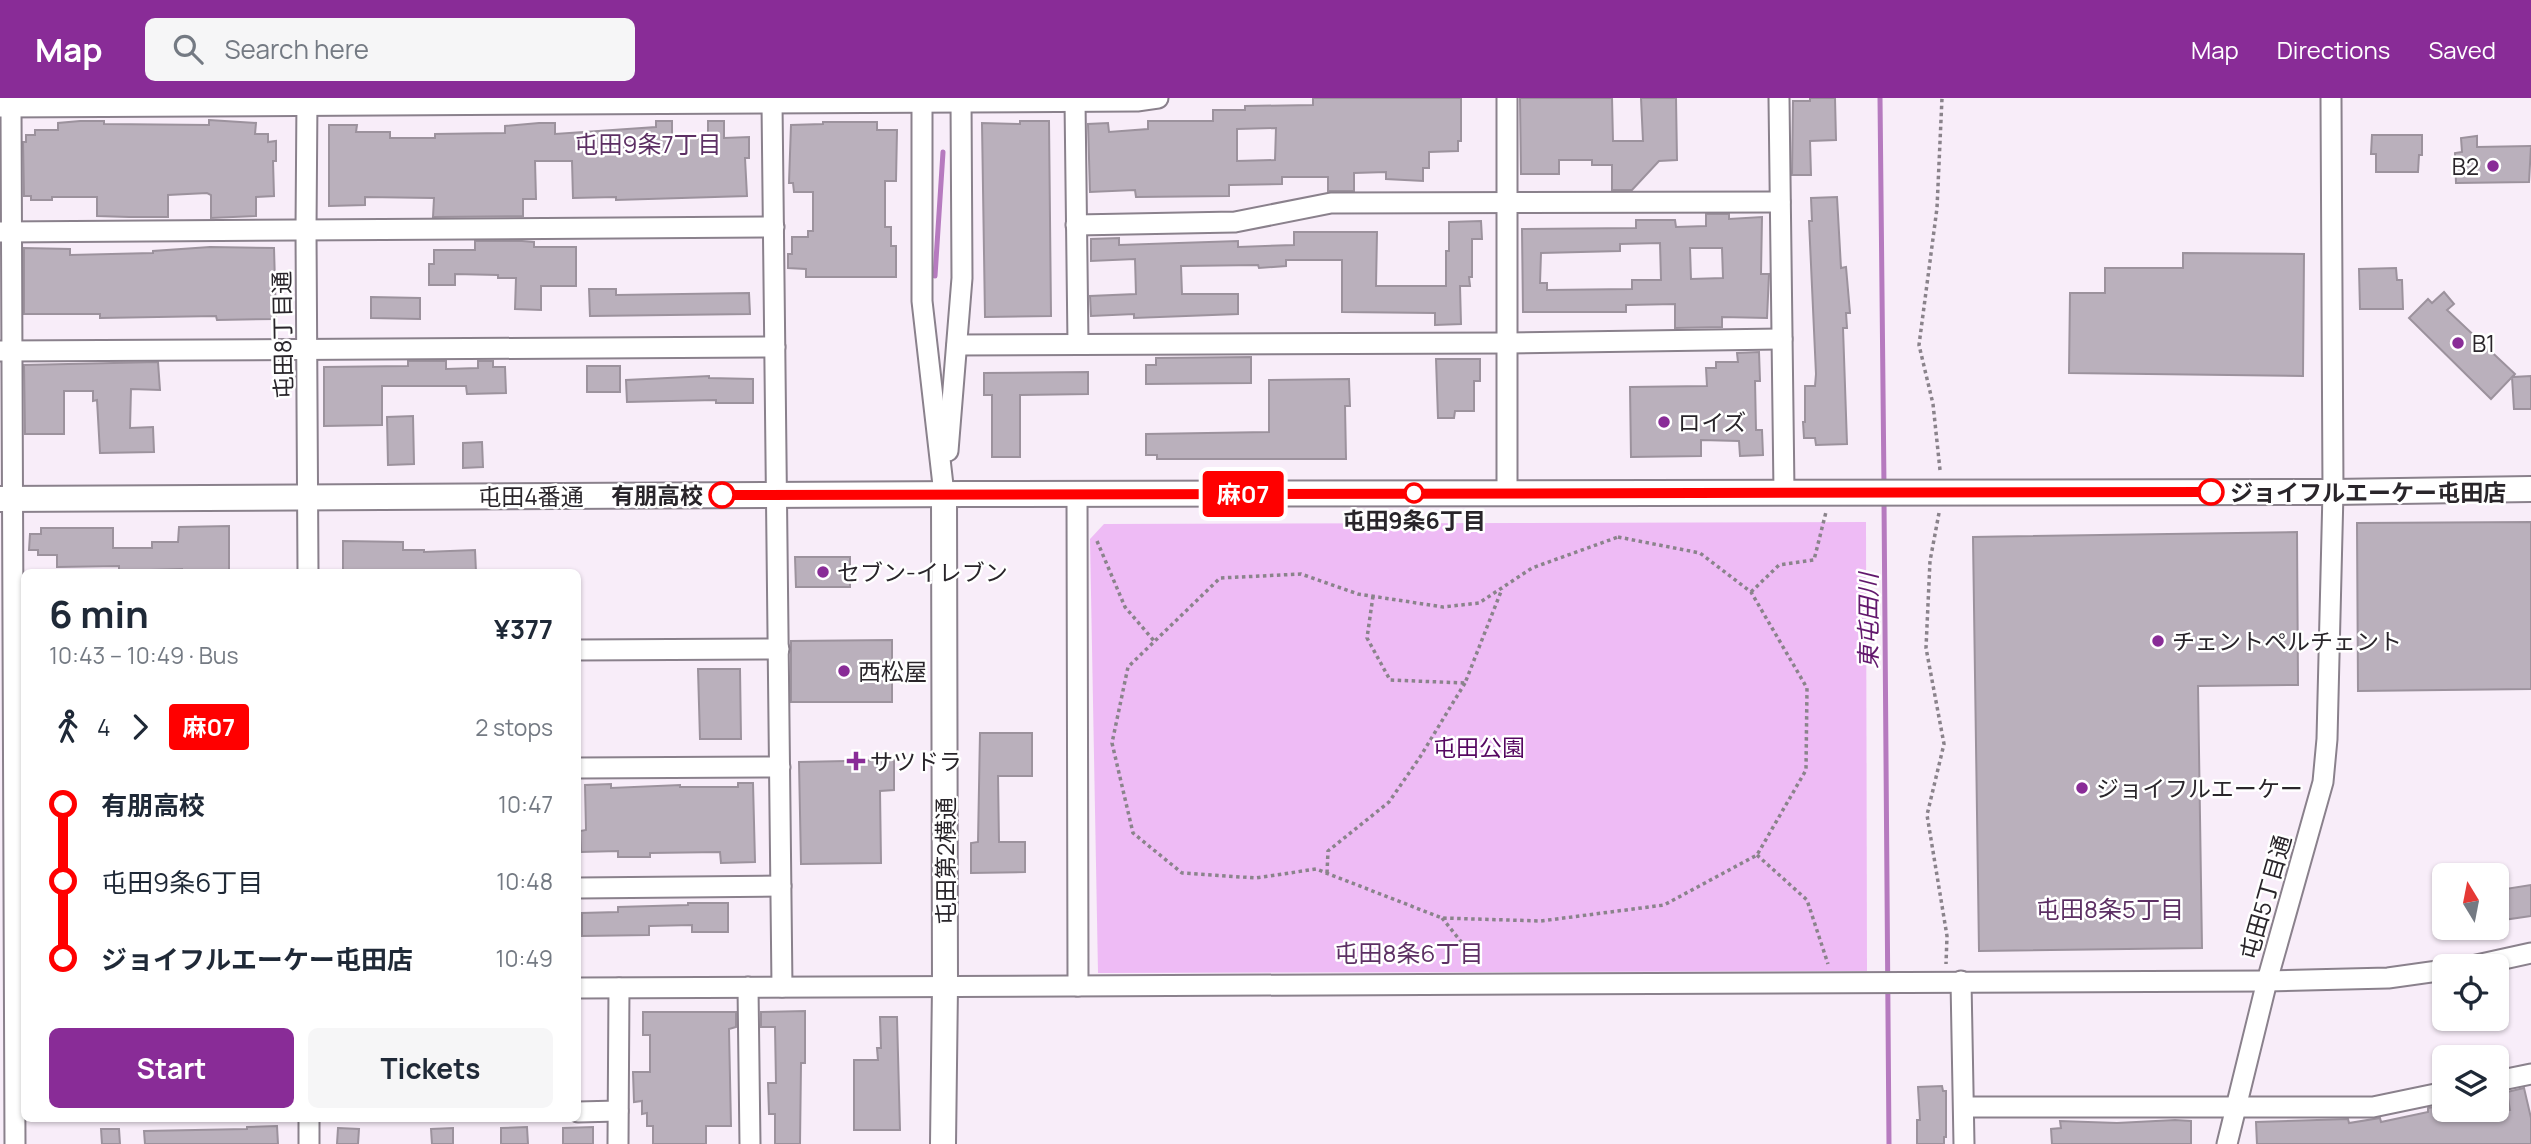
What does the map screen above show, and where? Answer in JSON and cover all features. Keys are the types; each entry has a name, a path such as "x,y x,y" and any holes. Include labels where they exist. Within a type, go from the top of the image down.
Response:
{"street":[{"path":"15,1144 13,653 6,499 6,107 307,101 772,103 922,100 1137,101 1158,98"},
{"path":"1507,98 1507,493"},
{"path":"1779,98 1784,492"},
{"name":"屯田5丁目通","path":"2227,1144 2267,981 2323,782 2330,680 2333,492 2331,98"},
{"path":"922,100 922,301 944,494"},
{"path":"944,494 962,278 961,100"},
{"name":"屯田8丁目通","path":"307,101 308,569"},
{"path":"1075,101 1078,344"},
{"path":"772,103 782,987"},
{"path":"1076,225 1235,222 1331,203 1780,202"},
{"path":"6,232 774,227"},
{"path":"957,345 1782,339"},
{"path":"6,351 775,347"},
{"name":"屯田4番通","path":"6,499 944,494 2333,492 2531,489"},
{"name":"屯田第2横通","path":"943,1144 944,494"},
{"path":"1077,494 1078,986"},
{"path":"581,650 779,649"},
{"path":"581,768 780,767"},
{"path":"581,888 781,886"},
{"path":"2509,958 2531,953"},
{"path":"581,988 2267,981 2388,978 2432,972"},
{"path":"1961,981 1964,1144"},
{"path":"748,987 750,1144"},
{"path":"618,1144 619,988"},
{"path":"2509,1079 2531,1074"},
{"path":"1964,1107 2373,1107 2432,1095"},
{"path":"581,1111 618,1111"},
{"path":"309,1122 309,1144"}],"path":[{"path":"1942,98 1937,208 1919,345 1933,404 1942,492 1930,561 1926,648 1944,744 1927,815 1947,936 1946,966"},
{"path":"1751,592 1779,565 1814,560 1831,492"},
{"path":"1093,532 1125,607 1155,642"},
{"path":"1618,537 1700,553 1751,592 1807,688 1806,770 1756,855 1664,905 1541,920 1442,918 1316,869 1256,878 1182,873 1133,833 1112,743 1128,667 1220,578 1301,574 1358,594 1443,607 1479,603 1503,587 1532,568 1618,537"},
{"path":"1326,873 1328,851 1389,802 1420,757 1465,683 1503,587"},
{"path":"1373,596 1367,638 1390,680 1465,683"},
{"path":"1756,855 1807,900 1829,966"},
{"path":"1442,918 1495,984"}],"green space":[{"name":"屯田公園","path":"1866,522 1867,971 1098,973 1090,539 1104,524"}],"building":[{"path":"1313,98 1461,98 1461,141 1458,141 1458,151 1429,152 1429,168 1423,168 1423,181 1386,179 1386,172 1354,173 1354,191 1328,191 1328,177 1282,177 1282,184 1229,185 1229,196 1136,197 1135,190 1090,192 1088,124 1108,123 1109,132 1148,129 1148,121 1213,121 1213,110 1245,110 1245,106 1313,105","holes":["1276,128 1275,160 1237,161 1237,129"]},
{"path":"1520,98 1612,98 1613,141 1643,141 1641,98 1676,98 1677,160 1659,161 1632,190 1612,190 1612,165 1592,165 1592,160 1559,160 1559,174 1521,174"},
{"path":"1810,98 1835,98 1836,140 1810,141 1811,175 1792,175 1793,101 1810,101"},
{"path":"209,120 256,123 255,134 268,134 268,142 276,141 276,161 273,161 274,196 256,197 256,216 211,218 211,195 207,193 168,195 168,217 97,216 97,197 31,200 31,196 24,196 23,142 26,142 26,135 35,135 35,130 58,130 58,123 80,121 104,121 104,124 209,125"},
{"path":"656,121 672,121 672,139 708,139 708,121 724,121 724,138 749,137 749,158 745,158 747,196 616,200 616,197 573,198 572,161 535,161 536,199 523,199 523,216 433,217 434,198 365,197 365,205 329,206 329,125 357,125 356,132 390,132 390,138 435,138 435,134 505,133 505,126 539,123 555,123 555,134 656,127"},
{"path":"1020,121 1049,121 1051,316 985,317 982,123 1020,124"},
{"path":"877,122 877,130 897,130 896,181 885,181 885,227 891,227 891,246 896,246 896,277 806,277 806,269 788,268 788,254 792,254 792,237 808,237 808,231 813,231 813,192 794,192 793,183 789,183 791,125"},
{"path":"2372,135 2422,135 2422,155 2419,155 2418,172 2376,172 2376,154 2371,154"},
{"name":"B2","path":"2477,136 2477,147 2531,146 2529,182 2456,183 2455,153 2462,152 2461,138"},
{"path":"1837,197 1841,268 1846,267 1850,313 1846,313 1847,328 1843,328 1847,444 1816,445 1815,438 1804,438 1803,422 1805,386 1815,386 1816,374 1809,221 1812,221 1811,198"},
{"path":"1706,214 1729,214 1729,219 1762,217 1761,274 1769,274 1767,318 1722,317 1722,327 1675,328 1675,304 1626,305 1626,312 1523,312 1522,229 1636,228 1636,220 1675,220 1676,227 1706,226","holes":["1660,243 1661,280 1632,280 1632,289 1547,290 1547,283 1540,283 1541,253 1620,251 1620,244","1690,248 1722,248 1723,278 1691,279"]},
{"path":"1481,221 1482,239 1472,239 1470,286 1460,286 1461,324 1435,325 1435,313 1342,312 1342,260 1286,260 1286,266 1259,268 1258,265 1181,266 1182,294 1238,294 1238,314 1134,318 1134,314 1091,316 1090,296 1136,294 1135,259 1091,261 1091,239 1119,238 1119,245 1238,241 1238,247 1294,245 1294,232 1377,232 1376,286 1446,286 1449,222"},
{"path":"475,241 522,241 534,242 534,247 576,247 576,286 541,286 541,310 515,309 516,278 455,274 455,285 429,285 429,264 434,264 434,250 475,250"},
{"path":"210,247 274,248 276,319 217,320 216,316 100,318 100,314 24,314 24,248 70,249 70,255 153,253"},
{"path":"2183,253 2304,254 2303,376 2069,373 2070,293 2105,293 2105,268 2183,268"},
{"path":"2396,268 2397,280 2402,280 2403,309 2360,309 2359,269"},
{"path":"589,289 616,289 616,295 749,293 750,314 590,316"},
{"name":"B1","path":"2444,292 2454,304 2447,310 2515,374 2491,399 2409,318 2428,299 2432,303"},
{"path":"371,297 420,298 420,319 371,318"},
{"path":"1759,352 1760,381 1755,381 1756,430 1762,430 1763,455 1740,456 1739,441 1701,440 1701,456 1631,457 1630,387 1707,386 1706,368 1716,368 1716,362 1738,362 1737,353"},
{"path":"1251,357 1251,383 1146,384 1146,365 1156,365 1156,358"},
{"path":"1436,359 1480,359 1480,381 1474,381 1474,411 1455,411 1454,418 1438,418"},
{"path":"408,361 446,361 446,369 478,368 478,361 493,361 493,367 505,367 506,393 467,394 466,386 382,386 382,425 324,426 324,367 408,366"},
{"path":"158,362 160,390 131,389 130,428 153,427 154,452 100,453 97,400 93,401 93,391 64,391 64,434 25,434 24,365"},
{"path":"587,366 620,366 620,392 587,392"},
{"path":"1088,372 1088,394 1020,395 1020,457 992,457 992,395 984,395 984,373"},
{"path":"709,376 753,379 753,403 716,403 716,400 627,402 626,380"},
{"path":"2531,376 2531,409 2514,409 2512,377"},
{"path":"1349,379 1350,406 1345,406 1346,459 1157,459 1157,455 1146,455 1146,434 1269,432 1269,380"},
{"path":"413,416 414,464 388,465 387,417"},
{"path":"482,442 483,467 463,468 463,443"},
{"path":"2531,522 2531,689 2358,691 2357,523"},
{"path":"229,526 229,569 57,567 57,555 38,555 38,550 29,550 30,534 41,534 41,528 113,528 113,548 152,548 152,542 178,542 179,527"},
{"path":"2297,532 2298,685 2198,686 2202,948 1979,951 1973,537"},
{"path":"343,541 403,542 403,550 424,552 475,550 476,569 343,569"},
{"name":"セブン-イレブン","path":"795,557 850,557 850,587 796,587"},
{"path":"892,640 892,702 791,702 791,641"},
{"path":"698,669 740,669 741,739 700,739"},
{"path":"980,733 1032,733 1032,776 998,776 999,842 1025,842 1025,872 971,873 971,843 978,842"},
{"path":"894,760 894,790 880,791 881,863 801,864 799,762"},
{"path":"738,783 753,783 755,862 721,863 720,852 650,853 650,857 618,857 618,851 581,852 581,831 586,830 585,785 611,784 611,788 680,785 738,787"},
{"path":"2531,885 2531,916 2510,919 2510,888"},
{"path":"728,903 728,932 692,932 692,925 649,926 649,935 582,936 582,913 618,912 618,907"},
{"path":"805,1011 800,1144 775,1144 775,1114 769,1114 768,1083 776,1083 775,1027 761,1027 761,1012"},
{"path":"643,1012 736,1012 736,1027 729,1029 731,1126 706,1126 706,1144 653,1144 653,1126 647,1126 647,1113 642,1114 642,1101 634,1102 633,1072 650,1072 650,1035 643,1035"},
{"path":"880,1017 897,1017 900,1130 854,1130 854,1060 878,1060 877,1048 881,1048"},
{"path":"1942,1086 1943,1091 1946,1091 1944,1144 1917,1144 1917,1120 1920,1120 1918,1087"},
{"path":"2524,1088 2531,1118 2531,1144 2257,1144 2256,1122 2348,1119 2349,1123 2380,1118 2381,1122 2428,1112 2428,1108 2432,1107 2432,1122 2509,1122 2509,1092"},
{"path":"2060,1121 2117,1123 2191,1121 2191,1144 2052,1144 2051,1129 2061,1128"},
{"path":"277,1126 278,1144 145,1144 144,1131"},
{"path":"527,1127 528,1144 501,1144 501,1128"},
{"path":"593,1127 593,1144 563,1144 563,1128"},
{"path":"338,1128 359,1129 358,1144 337,1144"},
{"path":"453,1128 453,1144 432,1144 431,1129"},
{"path":"101,1129 119,1129 120,1144 102,1144"}],"waterway":[{"name":"東屯田川","path":"1880,98 1884,486"},
{"path":"935,276 943,152"},
{"name":"東屯田川","path":"1884,500 1889,1144"}],"bus line":[{"name":"麻07","path":"722,495 2211,492"}],"place":[{"name":"B2","path":"2493,166"},
{"name":"B1","path":"2458,343"},
{"name":"ロイズ","path":"1664,422"},
{"name":"ジョイフルエーケー屯田店","path":"2211,492"},
{"name":"屯田9条6丁目","path":"1414,493"},
{"name":"有朋高校","path":"722,495"},
{"name":"セブン-イレブン","path":"823,572"},
{"name":"チェントペルチェント","path":"2158,641"},
{"name":"西松屋","path":"844,671"},
{"name":"サツドラ","path":"856,761"},
{"name":"ジョイフルエーケー","path":"2082,788"}],"district":[{"name":"屯田9条7丁目","path":"648,143"},
{"name":"屯田8条5丁目","path":"2110,908"},
{"name":"屯田8条6丁目","path":"1409,952"}]}
